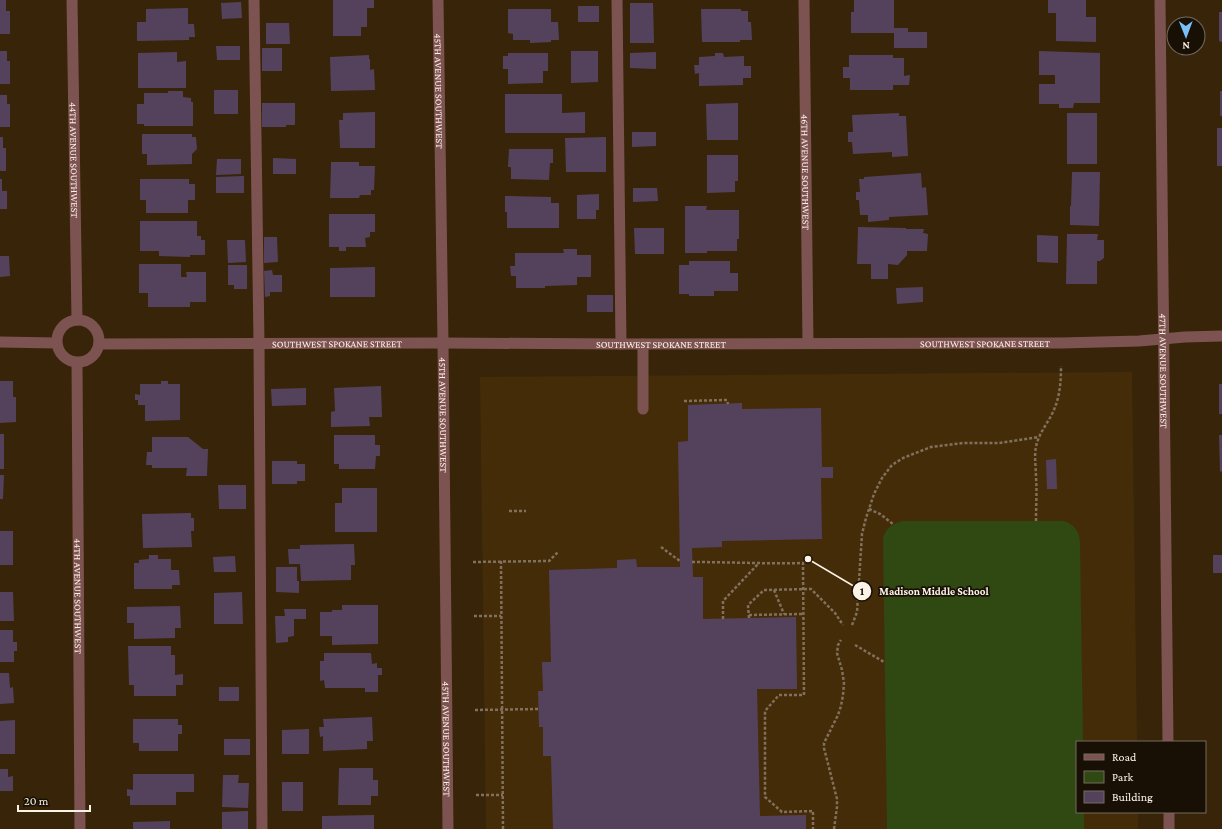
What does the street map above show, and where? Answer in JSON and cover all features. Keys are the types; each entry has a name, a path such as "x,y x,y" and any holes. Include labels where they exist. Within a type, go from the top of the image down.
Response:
{"street":[{"name":"44TH AVENUE SOUTHWEST","path":"72,0 77,320"},
{"path":"254,0 259,343 262,829"},
{"name":"45TH AVENUE SOUTHWEST","path":"438,0 448,829"},
{"path":"616,0 621,344"},
{"name":"46TH AVENUE SOUTHWEST","path":"804,0 808,343"},
{"name":"47TH AVENUE SOUTHWEST","path":"1160,0 1168,741"},
{"path":"77,320 92,325 99,337 99,344 94,356 88,360 77,363 66,360 57,348 56,343 58,333 62,327 67,322 77,320"},
{"name":"SOUTHWEST SPOKANE STREET","path":"99,344 443,342 621,344 1061,343 1139,341 1163,338 1222,336"},
{"path":"0,342 56,343"},
{"path":"643,344 643,409"},
{"name":"44TH AVENUE SOUTHWEST","path":"77,363 80,829"},
{"path":"1169,813 1169,829"}],"path":[{"path":"1036,521 1036,445 1053,412 1059,396 1061,366"},
{"path":"684,401 728,400 728,404"},
{"path":"852,625 857,612 862,534 866,518 874,494 882,478 892,465 916,452 931,447 963,443 999,443 1039,437"},
{"path":"869,509 880,514 893,524"},
{"path":"510,511 526,511"},
{"path":"661,547 680,561"},
{"path":"473,562 549,560 558,552"},
{"path":"501,561 503,829"},
{"path":"692,562 746,562 758,564 802,563 804,695 779,695 764,711 765,797 782,812 813,811 813,829"},
{"path":"723,619 722,601 758,564"},
{"path":"803,614 749,616 748,605 764,590 811,589 835,613 843,626"},
{"path":"774,590 784,614"},
{"path":"474,616 501,616"},
{"path":"834,829 837,799 824,743 826,737 832,729 841,706 843,695 844,683 837,653 838,644 841,640"},
{"path":"855,645 884,662"},
{"path":"475,710 538,709"},
{"path":"476,795 503,795"}],"shaded area":[{"path":"1132,372 1137,741 1076,741 1076,813 1138,813 1138,829 486,829 480,377"}],"green space":[{"path":"902,521 1063,521 1074,526 1078,532 1080,544 1083,741 1076,741 1076,813 1084,813 1084,829 887,829 883,538 890,527"}],"building":[{"path":"0,0 6,0 6,11 10,11 10,34 0,34"},
{"path":"333,0 374,0 374,8 367,8 367,27 361,27 361,36 333,36"},
{"path":"854,0 894,0 894,28 908,28 908,32 927,32 927,48 894,48 894,33 851,33 851,12 854,12"},
{"path":"1048,0 1086,0 1086,17 1096,17 1096,42 1056,41 1056,13 1048,13"},
{"path":"241,2 242,18 222,19 221,3"},
{"path":"630,3 653,3 654,43 630,43"},
{"path":"578,6 599,6 599,22 578,22"},
{"path":"188,8 188,24 194,24 195,37 189,37 189,40 137,41 137,22 146,22 146,9"},
{"path":"508,9 551,9 551,22 558,22 559,40 530,43 530,40 513,40 513,34 508,33"},
{"path":"701,9 741,9 741,11 748,11 748,22 751,22 752,40 740,40 740,42 702,42"},
{"path":"1219,12 1222,12 1222,42 1219,41"},
{"path":"266,23 289,23 290,44 266,44"},
{"path":"216,46 240,46 240,60 217,60"},
{"path":"262,48 282,48 282,71 262,71"},
{"path":"0,51 7,51 7,61 10,61 10,84 0,84"},
{"path":"571,51 598,51 598,82 571,83"},
{"path":"1039,51 1100,53 1100,103 1074,103 1073,108 1059,108 1059,104 1039,104 1039,84 1055,84 1055,75 1039,75"},
{"path":"177,52 177,62 186,61 186,88 138,88 138,53"},
{"path":"656,52 656,69 630,68 630,53"},
{"path":"508,53 548,53 548,71 543,71 543,83 508,84 508,69 503,69 503,56 508,56"},
{"path":"715,53 723,53 724,57 744,56 744,66 751,66 751,78 743,78 743,85 699,86 699,73 695,74 694,65 699,65 699,57 715,56"},
{"path":"369,55 370,70 374,69 375,90 331,91 330,57"},
{"path":"849,55 893,55 893,58 904,58 904,76 910,75 909,85 893,85 893,90 850,90 850,78 843,78 843,67 849,67"},
{"path":"214,90 238,90 238,114 214,114"},
{"path":"168,91 183,91 183,97 191,98 191,102 193,102 193,126 144,126 144,124 137,124 137,104 144,104 144,93 168,93"},
{"path":"1220,91 1222,91 1222,116 1220,116"},
{"path":"505,94 562,94 562,113 585,112 585,133 505,133"},
{"path":"0,95 7,95 7,104 10,104 10,127 0,127"},
{"path":"262,103 295,103 295,125 286,125 286,127 262,127"},
{"path":"738,103 738,140 707,140 706,104"},
{"path":"375,112 375,148 340,148 339,120 343,120 343,113"},
{"path":"899,113 899,116 906,116 908,156 892,157 892,152 853,154 852,142 848,142 848,132 853,132 852,115"},
{"path":"1067,113 1097,113 1097,164 1067,164"},
{"path":"1217,128 1222,128 1222,166 1217,166"},
{"path":"632,132 656,132 656,146 632,147"},
{"path":"142,134 192,134 192,137 196,137 197,149 192,154 192,164 147,165 147,154 142,154"},
{"path":"0,137 3,137 3,148 6,148 6,171 0,171"},
{"path":"606,137 606,172 566,172 565,138"},
{"path":"509,149 553,149 553,163 550,163 549,180 511,179 511,167 508,167"},
{"path":"707,155 738,155 738,181 735,181 735,192 707,193"},
{"path":"273,158 296,159 296,174 273,174"},
{"path":"217,159 241,159 241,174 216,175"},
{"path":"331,162 359,162 359,166 375,166 374,190 371,190 371,195 360,195 359,198 330,198"},
{"path":"1072,172 1100,172 1099,226 1070,225"},
{"path":"921,173 922,188 926,187 928,215 889,217 889,220 868,222 868,215 860,215 859,200 856,200 856,192 860,192 859,179 864,179 864,177"},
{"path":"244,176 244,193 216,193 216,177"},
{"path":"0,179 2,179 2,191 7,191 7,209 0,209"},
{"path":"140,179 189,179 189,184 195,184 195,200 188,200 188,213 146,213 146,200 140,200"},
{"path":"633,188 657,188 658,201 633,202"},
{"path":"599,194 599,210 596,210 596,219 577,219 577,195"},
{"path":"505,196 551,197 551,203 559,203 559,228 507,228"},
{"path":"685,206 707,206 706,210 739,210 739,239 737,239 737,251 685,253"},
{"path":"329,214 375,214 375,232 370,232 370,237 365,238 366,247 346,247 346,251 339,251 339,247 329,247"},
{"path":"140,221 197,221 197,236 201,236 201,240 205,240 205,255 190,255 190,257 159,256 159,251 140,251"},
{"path":"858,227 924,229 923,233 928,234 927,251 907,251 907,255 898,265 888,264 888,279 871,279 871,264 857,264"},
{"path":"634,228 664,228 664,254 635,254"},
{"path":"1067,234 1098,234 1097,240 1104,240 1104,258 1097,261 1097,284 1066,284"},
{"path":"1037,235 1058,236 1058,263 1037,262"},
{"path":"264,237 277,237 278,262 264,263"},
{"path":"227,240 245,240 246,262 228,263"},
{"path":"563,249 577,249 577,255 591,255 591,277 577,277 577,285 545,286 545,288 516,288 516,276 511,276 510,266 515,266 515,253 564,253"},
{"path":"0,256 9,256 10,276 0,277"},
{"path":"689,261 730,261 730,273 738,273 738,291 714,291 714,296 689,296 689,294 679,294 679,265 689,265"},
{"path":"139,264 181,264 181,277 187,277 186,272 206,272 206,302 190,302 190,307 148,307 148,293 139,293"},
{"path":"228,265 247,265 247,289 234,289 234,285 228,285"},
{"path":"375,267 375,297 330,297 330,268"},
{"path":"272,270 273,275 282,275 282,292 270,292 270,296 265,297 264,271"},
{"path":"923,287 923,302 897,304 896,288"},
{"path":"587,295 613,295 613,312 587,312"},
{"path":"0,381 13,381 13,397 16,397 16,422 0,423"},
{"path":"161,381 168,381 168,384 180,384 180,420 145,421 145,405 138,405 138,400 135,400 135,394 140,395 140,384 161,384"},
{"path":"1219,384 1222,384 1222,414 1219,414"},
{"path":"381,386 382,417 369,417 370,426 331,427 331,412 335,411 334,388"},
{"path":"306,388 306,405 272,406 271,389"},
{"path":"742,403 742,409 821,408 822,467 833,467 833,478 821,478 822,539 722,541 722,547 692,548 693,577 703,577 703,619 796,617 797,689 757,689 760,816 806,815 806,829 553,829 551,756 543,756 543,727 539,727 538,691 543,691 542,662 551,662 549,570 617,568 617,560 636,559 637,567 680,567 678,442 688,441 688,405"},
{"path":"0,434 4,434 4,469 0,469"},
{"path":"334,435 375,435 375,445 380,445 380,456 376,456 375,469 339,469 339,464 334,464"},
{"path":"1219,435 1222,435 1222,471 1220,472"},
{"path":"152,437 188,437 203,449 208,449 207,476 186,476 187,468 152,468 152,465 146,465 147,452 152,452"},
{"path":"1056,459 1057,489 1047,489 1046,460"},
{"path":"272,461 297,461 297,464 305,464 305,481 297,481 297,484 272,484"},
{"path":"0,475 4,475 3,499 0,499"},
{"path":"218,485 246,485 246,509 219,509"},
{"path":"342,488 377,488 377,532 335,532 335,503 342,503"},
{"path":"191,513 191,518 194,518 194,531 191,531 192,547 143,548 142,514"},
{"path":"0,531 13,531 13,565 0,565"},
{"path":"354,544 355,565 351,565 351,580 301,581 300,564 289,564 288,549 300,549 300,545"},
{"path":"149,555 158,555 158,559 171,559 171,570 179,570 180,585 172,585 172,589 134,589 134,563 139,563 139,560 149,559"},
{"path":"1213,555 1222,555 1222,573 1213,573"},
{"path":"235,556 236,572 214,572 213,557"},
{"path":"276,567 297,567 299,593 276,592"},
{"path":"0,592 13,592 14,621 0,621"},
{"path":"242,592 243,624 214,624 214,593"},
{"path":"342,605 378,605 378,644 332,645 332,636 320,636 320,612 342,610"},
{"path":"180,606 181,628 175,628 175,638 134,639 134,623 127,623 127,607"},
{"path":"284,609 306,609 306,619 294,619 294,636 288,637 288,642 276,643 275,616 285,616"},
{"path":"0,630 13,630 13,642 17,642 17,651 14,651 14,662 0,662"},
{"path":"128,646 171,646 171,655 175,655 175,675 183,674 183,685 176,685 176,696 134,696 134,685 129,685"},
{"path":"324,653 371,653 372,664 377,663 377,668 382,668 382,675 378,675 378,692 365,692 365,688 325,688 324,680 320,681 320,661 324,661"},
{"path":"0,673 9,673 10,688 13,687 14,703 0,704"},
{"path":"219,687 239,687 239,701 219,701"},
{"path":"372,717 373,741 367,741 367,749 323,751 323,736 320,737 319,727 324,727 323,719"},
{"path":"133,719 178,719 178,725 182,725 182,734 178,734 178,751 139,751 139,743 133,743"},
{"path":"15,720 15,754 0,754 0,721"},
{"path":"309,729 309,754 282,754 282,730"},
{"path":"224,739 250,739 250,755 224,755"},
{"path":"339,768 373,768 373,780 378,780 378,796 371,796 371,805 338,805"},
{"path":"0,769 8,769 8,777 13,776 13,791 0,791"},
{"path":"133,774 194,774 194,792 176,792 176,805 130,805 130,796 127,796 127,789 133,790"},
{"path":"223,775 239,775 238,783 249,783 248,808 222,807"},
{"path":"282,782 303,782 303,811 282,811"},
{"path":"248,811 248,829 222,829 222,812"},
{"path":"374,815 374,829 322,829 322,816"},
{"path":"170,821 170,829 133,829 133,822"}],"place":[{"name":"Madison Middle School","path":"808,559"}]}
